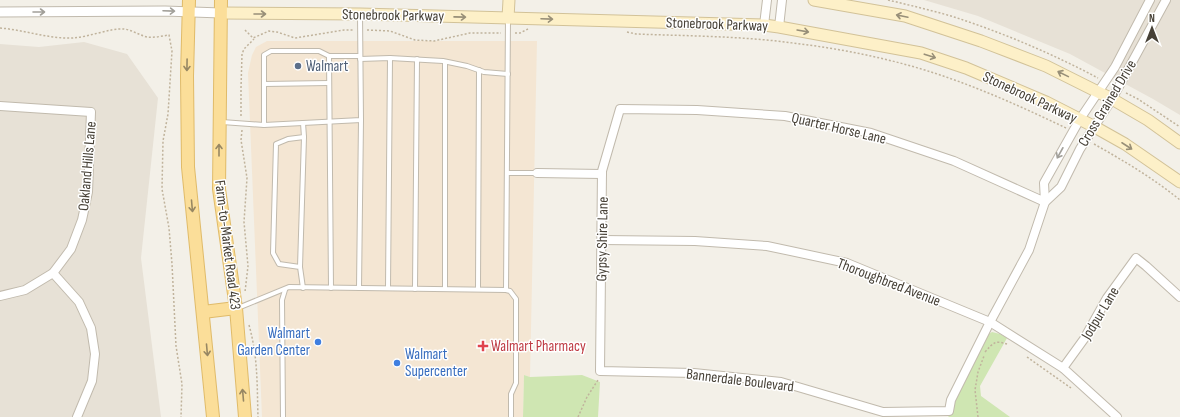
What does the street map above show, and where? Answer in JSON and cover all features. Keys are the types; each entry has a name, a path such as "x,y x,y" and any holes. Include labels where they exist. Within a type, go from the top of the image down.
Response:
{"main road":[{"name":"Farm-to-Market Road 423","path":"221,0 219,189 241,306 245,417"},
{"path":"508,0 508,18"},
{"path":"814,0 912,18 996,46 1046,66 1112,98 1148,120 1180,143"},
{"name":"Farm-to-Market Road 423","path":"189,6 187,76 188,167 213,417"},
{"name":"Stonebrook Parkway","path":"221,13 360,14 764,25 779,27 921,53 966,68 1011,86 1080,119 1124,144 1180,182"},
{"path":"203,312 241,306"}],"street":[{"path":"764,25 767,0"},
{"path":"779,27 782,0"},
{"name":"Cross Grained Drive","path":"948,411 951,400 990,322 1029,250 1045,202 1044,183 1072,132 1115,66 1150,0"},
{"name":"Cross Grained Drive","path":"1045,202 1061,188 1093,126 1112,98 1166,0"},
{"path":"0,12 164,11 189,6 221,13"},
{"name":"Oakland Hills Lane","path":"0,106 91,112 88,192 82,220 71,249 53,273 25,290 0,296"},
{"name":"Gypsy Shire Lane","path":"602,371 602,174 620,109"},
{"name":"Quarter Horse Lane","path":"620,109 697,110 785,116 871,133 954,161 1045,202"},
{"path":"537,173 602,174"},
{"name":"Thoroughbred Avenue","path":"602,240 695,241 767,246 847,263 990,322 1063,368 1117,417"},
{"name":"Jodpur Lane","path":"1063,368 1087,334 1107,298 1136,258 1180,297"},
{"path":"53,273 79,302 91,328 95,354 92,381 77,417"},
{"name":"Bannerdale Boulevard","path":"602,371 694,372 781,382 883,412 948,411"}],"lane":[{"path":"359,288 361,120 360,14"},
{"path":"506,290 508,18"},
{"path":"264,125 264,55 271,50 319,51 329,56 445,62 495,74 508,74"},
{"path":"329,56 331,288"},
{"path":"388,288 390,58"},
{"path":"415,289 418,60"},
{"path":"445,62 445,289"},
{"path":"478,289 479,70"},
{"path":"264,84 329,83"},
{"path":"219,122 264,125 361,120"},
{"path":"302,123 304,137 300,267 303,288"},
{"path":"300,267 279,264 273,253 276,144 288,139 304,137"},
{"path":"507,173 537,173"},
{"path":"241,306 285,290 289,287 478,289 510,291 516,299 516,383 511,394 510,417"},
{"path":"283,417 282,300 285,290"}],"path":[{"path":"0,28 56,38 74,38 94,35 115,29 125,29 146,37 169,35 172,50 168,114 164,141 162,189 169,228 176,346 182,384 182,417"},
{"path":"258,417 254,343 241,306 248,266 244,222 247,178 241,140 240,88 242,54 244,49 255,37 269,31 295,38 344,30 390,31 415,40 434,41 470,33 520,33 529,28"},
{"path":"245,30 254,38 255,37"},
{"path":"622,31 636,34 736,38 793,43 860,54 918,68 979,89 1046,118 1072,132"},
{"path":"1126,93 1180,127"},
{"path":"1086,139 1152,179 1180,200"},
{"path":"978,417 976,390 978,372 985,353 995,343 1000,342 1007,344"},
{"path":"1026,356 1072,389"},
{"path":"578,417 587,397 602,371"}],"shaded area":[{"path":"924,0 1180,0 1180,115 1070,54 978,16"},
{"path":"267,41 537,41 530,377 524,375 523,417 262,417 248,73 252,55 256,47"},
{"path":"84,42 127,54 158,98 141,258 161,417 0,417 0,44 39,47"}],"green space":[{"path":"992,332 1007,338 980,386 981,396 1010,417 948,417 960,389 989,334"},
{"path":"524,375 530,377 582,375 600,382 598,417 523,417"}],"place":[{"name":"Walmart","path":"298,66"},
{"name":"Walmart Garden Center","path":"318,342"},
{"name":"Walmart Pharmacy","path":"483,346"},
{"name":"Walmart Supercenter","path":"397,363"}]}
